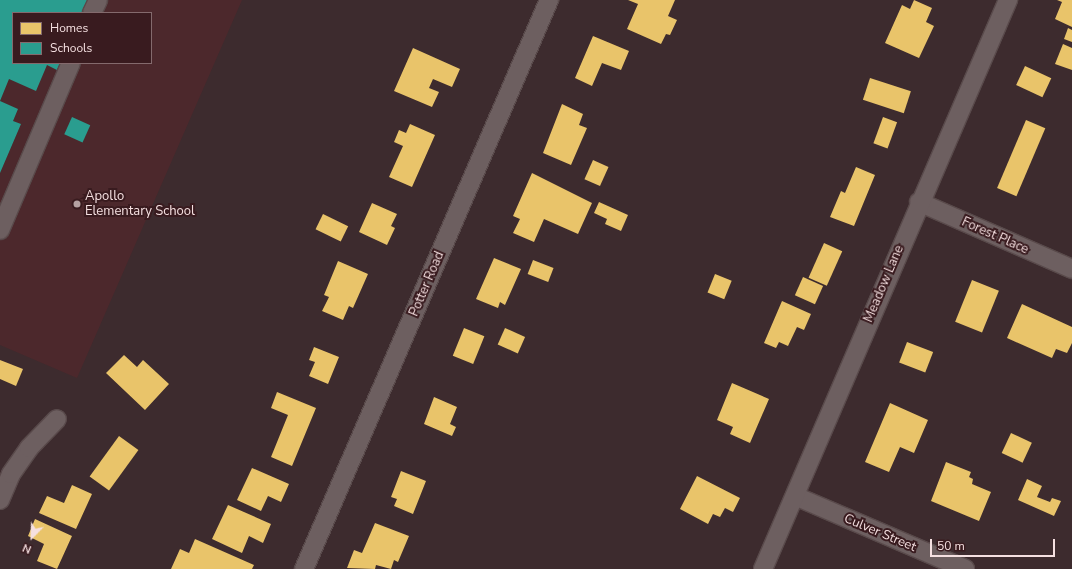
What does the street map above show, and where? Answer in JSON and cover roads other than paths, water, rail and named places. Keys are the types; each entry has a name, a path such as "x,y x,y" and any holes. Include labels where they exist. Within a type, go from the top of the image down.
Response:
{"street":[{"path":"92,12 98,0"},
{"name":"Potter Road","path":"304,569 549,0"},
{"name":"Meadow Lane","path":"763,569 919,202 1008,0"},
{"path":"0,230 71,64"},
{"name":"Forest Place","path":"919,202 1072,269"},
{"path":"0,500 11,474 26,453 57,419"},
{"name":"Culver Street","path":"795,496 965,569"}],"place":[{"name":"Apollo Elementary School","path":"77,204"}]}
